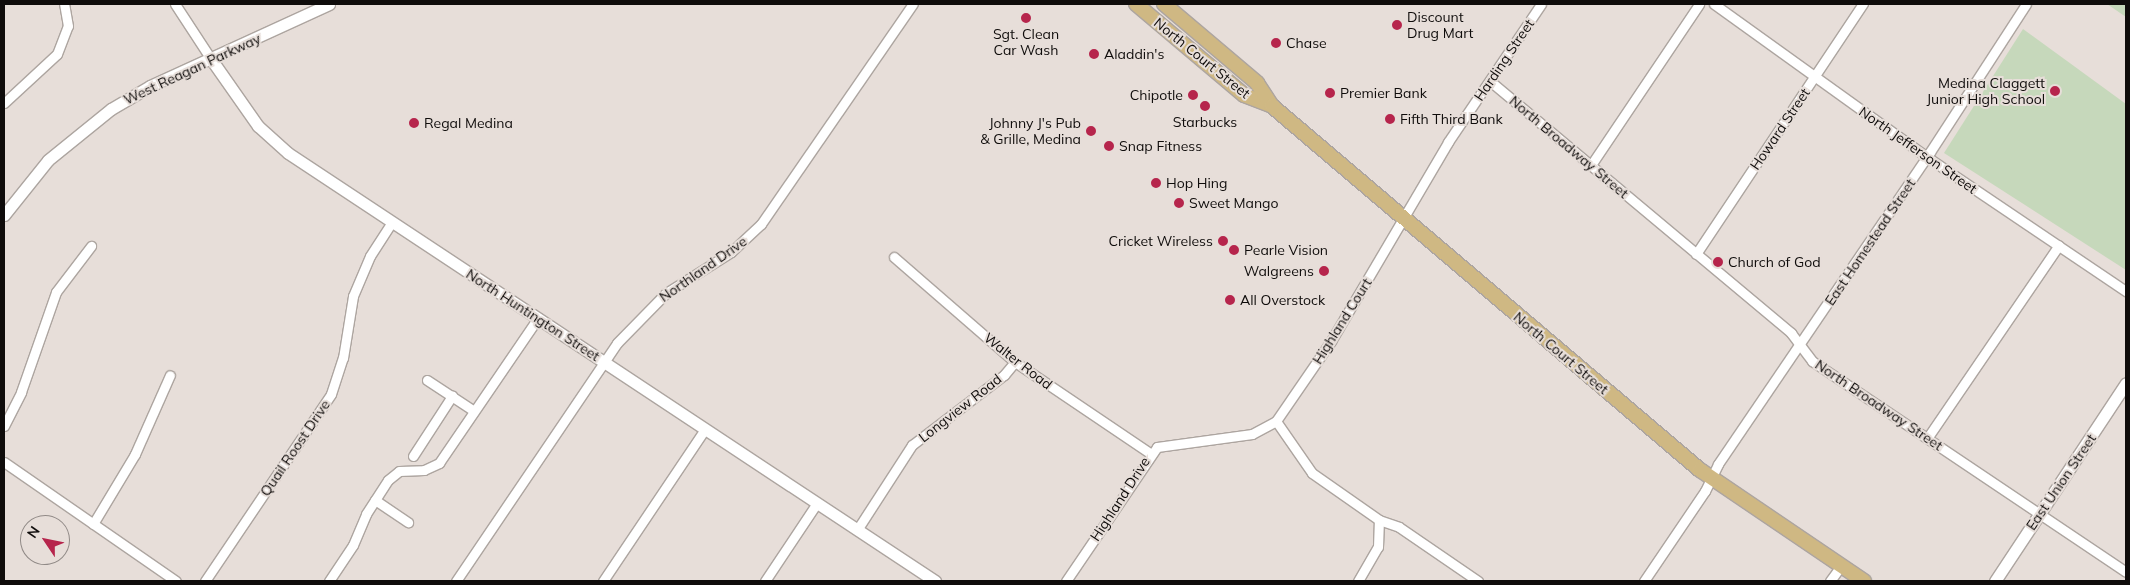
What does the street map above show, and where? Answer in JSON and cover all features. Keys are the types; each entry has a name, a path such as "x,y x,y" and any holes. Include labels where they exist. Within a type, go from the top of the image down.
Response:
{"main road":[{"name":"North Court Street","path":"1136,4 1244,95 1272,106"},
{"name":"North Court Street","path":"1164,4 1257,83 1272,106 1711,478 1864,581"}],"street":[{"path":"4,103 57,54 68,26 64,4"},
{"name":"North Huntington Street","path":"175,4 246,112 271,139 392,222 706,429 930,580"},
{"name":"West Reagan Parkway","path":"4,215 42,166 89,124 134,95 329,4"},
{"name":"Northland Drive","path":"456,581 604,362 651,306 731,252 761,224 913,4"},
{"name":"Harding Street","path":"1402,217 1541,4"},
{"path":"1591,165 1699,4"},
{"name":"North Jefferson Street","path":"1714,4 1814,78 1927,157 2126,291"},
{"name":"Howard Street","path":"1696,254 1863,4"},
{"name":"East Homestead Street","path":"1644,581 1927,157 2026,4"},
{"name":"North Broadway Street","path":"1490,81 1791,333 1812,361 2126,572"},
{"name":"Highland Court","path":"1276,421 1331,341 1402,217"},
{"name":"Quail Roost Drive","path":"205,581 331,394 343,358 353,296 370,256 392,222"},
{"path":"1928,438 2059,245"},
{"path":"4,426 21,392 56,292 91,246"},
{"name":"Walter Road","path":"894,257 1015,362 1150,453"},
{"path":"329,581 353,545 360,524 394,474 406,470 424,470 439,463 538,318"},
{"name":"Longview Road","path":"857,530 912,445 1004,374 1015,362"},
{"path":"94,524 135,454 170,375"},
{"path":"426,380 474,411"},
{"name":"East Union Street","path":"1995,581 2126,384"},
{"path":"413,456 452,396"},
{"path":"1276,421 1305,466 1379,520 1400,527 1478,581"},
{"name":"Highland Drive","path":"1066,581 1150,453 1166,444 1252,434 1276,421"},
{"path":"603,581 706,429"},
{"path":"4,462 176,581"},
{"path":"375,500 408,522"},
{"path":"764,581 817,503"},
{"path":"1358,581 1378,547 1379,520"},
{"path":"1830,581 1841,566"}],"green space":[{"path":"2107,4 2126,4 2126,17"},
{"name":"Medina Claggett Junior High School","path":"2023,29 2126,104 2126,270 1944,153"}],"place":[{"name":"Sgt. Clean Car Wash","path":"1026,18"},
{"name":"Discount Drug Mart","path":"1397,25"},
{"name":"Chase","path":"1276,43"},
{"name":"Aladdin's","path":"1094,54"},
{"name":"Medina Claggett Junior High School","path":"2055,91"},
{"name":"Premier Bank","path":"1330,93"},
{"name":"Chipotle","path":"1193,95"},
{"name":"Starbucks","path":"1205,106"},
{"name":"Fifth Third Bank","path":"1390,119"},
{"name":"Regal Medina","path":"414,123"},
{"name":"Johnny J's Pub & Grille, Medina","path":"1091,131"},
{"name":"Snap Fitness","path":"1109,146"},
{"name":"Hop Hing","path":"1156,183"},
{"name":"Sweet Mango","path":"1179,203"},
{"name":"Cricket Wireless","path":"1223,241"},
{"name":"Pearle Vision","path":"1234,250"},
{"name":"Church of God","path":"1718,262"},
{"name":"Walgreens","path":"1324,271"},
{"name":"All Overstock","path":"1230,300"}]}
